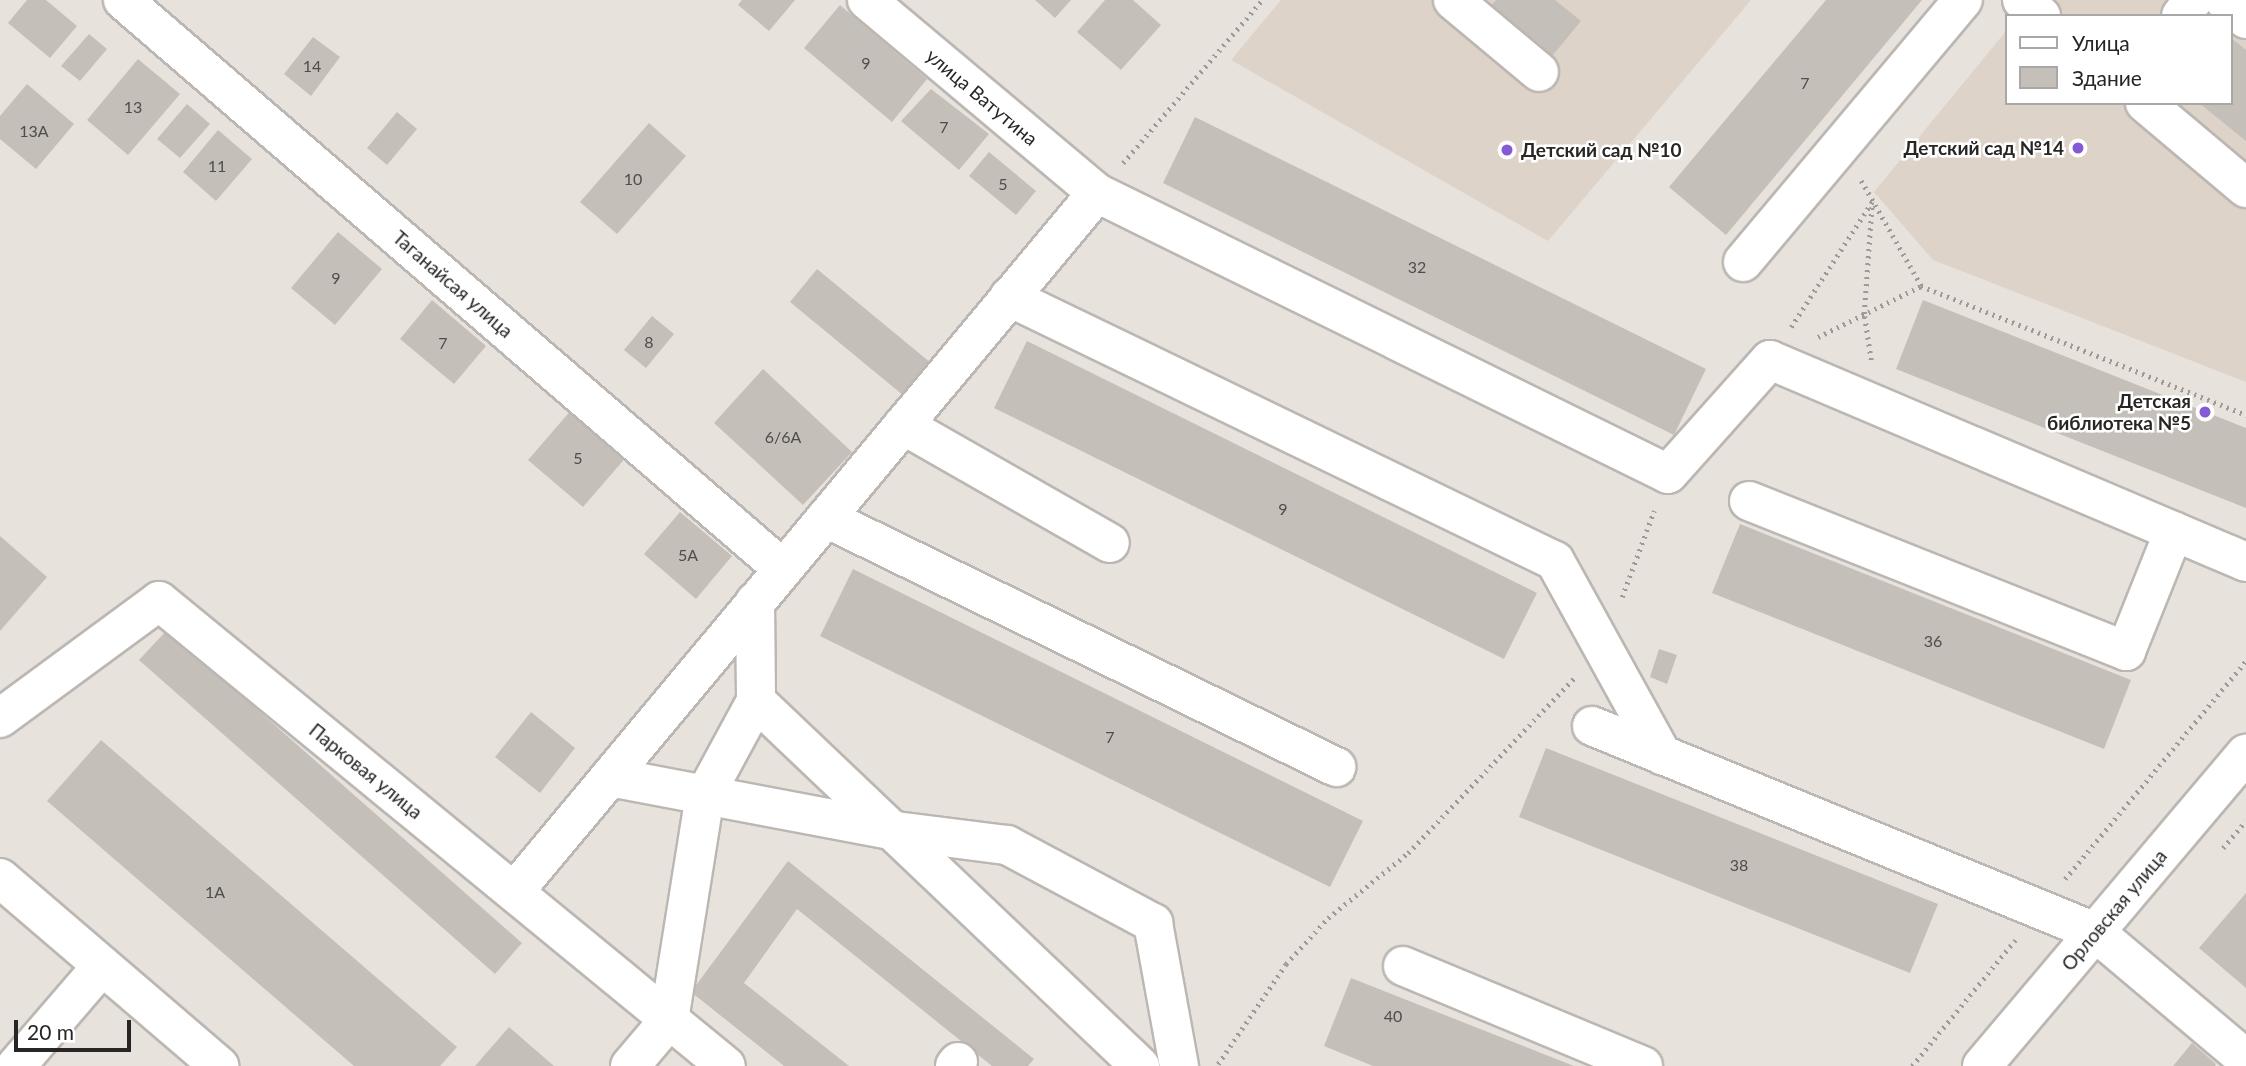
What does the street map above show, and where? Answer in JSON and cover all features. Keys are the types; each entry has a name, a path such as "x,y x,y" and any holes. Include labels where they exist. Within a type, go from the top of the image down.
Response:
{"street":[{"name":"Таганайсая улица","path":"123,0 783,569"},
{"name":"улица Ватутина","path":"867,0 1097,193 1668,474"},
{"path":"1452,0 1539,72"},
{"path":"1743,262 1963,0"},
{"path":"2022,0 2039,14"},
{"path":"2182,14 2193,0"},
{"path":"2224,0 2246,19"},
{"path":"2147,105 2246,188"},
{"path":"514,892 1097,193"},
{"path":"1009,297 1555,561 1662,755"},
{"path":"1668,474 1770,360 2246,562"},
{"path":"903,425 1110,543"},
{"path":"1749,501 2126,651 2174,531"},
{"path":"826,518 1336,767"},
{"name":"Парковая улица","path":"0,718 159,601 726,1066"},
{"path":"630,1066 669,1020 705,794 756,701 755,602"},
{"path":"756,701 896,831 1140,1066"},
{"path":"1592,726 2095,933 2246,1059"},
{"name":"Орловская улица","path":"1982,1066 2246,754"},
{"path":"610,777 896,831 1007,845 1153,923 1179,1066"},
{"path":"0,878 219,1066"},
{"path":"16,1066 102,966"},
{"path":"1404,966 1643,1066"}],"path":[{"path":"1097,193 1262,0"},
{"path":"1841,145 1921,286 2246,415"},
{"path":"1872,201 1864,314 1878,406"},
{"path":"1770,360 1872,201"},
{"path":"1770,360 1921,286"},
{"path":"1217,1066 1286,964 1328,918 1408,853 1603,648 1668,474"},
{"path":"1912,1066 2246,661"}],"shaded area":[{"name":"Детский сад №10","path":"1281,0 1751,0 1548,241 1231,60"},
{"name":"Детский сад №14","path":"2032,0 2246,0 2246,382 1933,260 1874,192 2004,33 2004,105 2232,105 2232,14 2021,14"}],"building":[{"path":"27,0 46,0 77,26 50,58 8,23"},
{"path":"742,0 795,0 769,31 738,5"},
{"path":"1035,0 1071,0 1055,18"},
{"path":"1105,0 1133,0 1161,25 1121,70 1077,32"},
{"path":"1496,0 1555,0 1581,21 1548,61 1487,10"},
{"path":"1826,0 1922,0 1726,235 1669,187"},
{"path":"840,5 927,79 892,122 804,48"},
{"path":"89,34 107,49 80,81 61,66"},
{"path":"313,37 340,57 311,96 284,74"},
{"path":"2232,39 2246,50 2246,141 2201,105 2232,105"},
{"path":"138,59 180,94 128,155 87,120"},
{"path":"27,84 74,124 36,169 0,139 0,116"},
{"path":"931,89 989,134 959,170 901,121"},
{"path":"187,104 210,124 180,158 157,139"},
{"path":"397,112 417,129 387,165 367,148"},
{"path":"1195,117 1706,369 1674,435 1163,183"},
{"path":"649,123 686,156 617,234 580,202"},
{"path":"218,130 252,159 216,201 183,172"},
{"path":"989,152 1036,191 1016,215 969,176"},
{"path":"338,232 382,269 335,325 291,288"},
{"path":"817,269 931,363 904,396 790,302"},
{"path":"432,300 486,346 454,384 400,339"},
{"path":"1923,300 2246,428 2246,508 1896,369"},
{"path":"652,316 674,334 646,368 624,350"},
{"path":"1027,341 1537,593 1504,659 994,408"},
{"path":"763,369 852,452 803,505 714,423"},
{"path":"573,408 628,455 583,507 528,460"},
{"path":"680,512 732,556 696,599 644,554"},
{"path":"1740,524 2131,680 2104,749 1712,593"},
{"path":"0,536 47,577 0,631"},
{"path":"853,569 1363,821 1330,887 820,636"},
{"path":"167,630 522,943 495,974 139,660"},
{"path":"1659,649 1677,655 1667,684 1650,677"},
{"path":"531,712 575,748 540,793 495,757"},
{"path":"101,740 457,1047 440,1066 354,1066 47,801"},
{"path":"1546,748 1938,904 1910,973 1519,817"},
{"path":"788,861 1034,1059 1028,1066 992,1066 797,909 744,983 849,1066 784,1066 691,992"},
{"path":"2246,893 2246,988 2199,948"},
{"path":"1351,978 1574,1066 1373,1066 1324,1046"},
{"path":"509,1027 554,1066 475,1066"},
{"path":"2192,1043 2216,1064 2215,1066 2173,1066"}],"place":[{"name":"Детский сад №14","path":"2078,148"},
{"name":"Детский сад №10","path":"1507,150"},
{"name":"Детская библиотека №5","path":"2205,412"}]}
